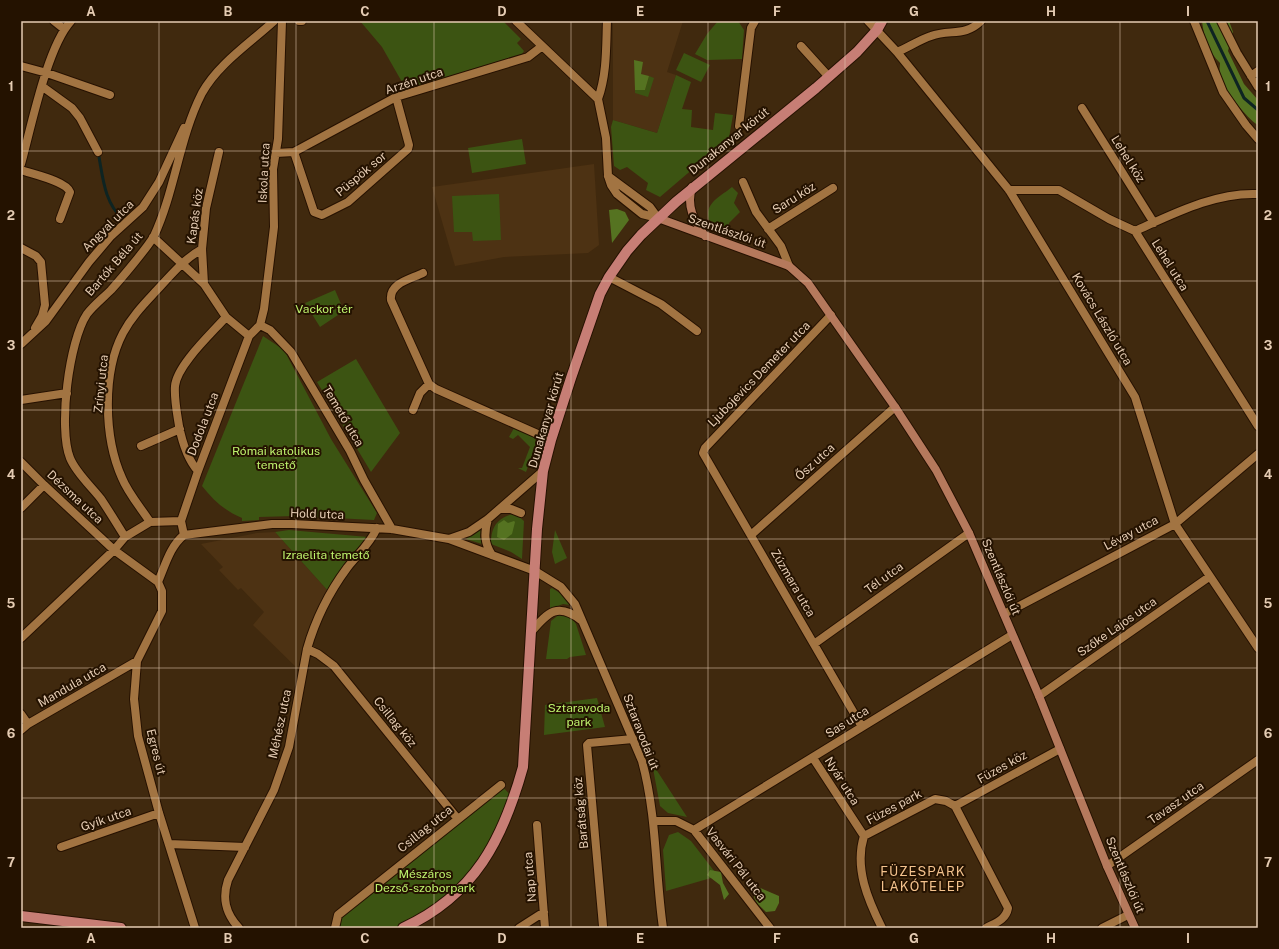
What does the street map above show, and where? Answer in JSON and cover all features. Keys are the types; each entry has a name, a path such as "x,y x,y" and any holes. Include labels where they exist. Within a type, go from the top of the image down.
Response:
{"main road":[{"name":"Dunakanyar körút","path":"403,928 436,909 464,886 488,856 506,820 523,767 535,571 543,471 551,440 596,307 609,277 627,251 658,218 692,187 857,52 877,30 882,21"},
{"path":"692,187 690,208 694,220 706,236"},
{"name":"Szentlászlói út","path":"658,218 789,266 808,283 895,407 936,470 969,533 1039,696 1107,866 1135,928"},
{"path":"21,916 121,928"}],"street":[{"path":"54,21 64,29"},
{"path":"21,164 47,73 64,29 71,21"},
{"name":"Bartók Béla út","path":"125,537 100,499 73,465 70,457 67,435 67,393 76,338 87,314 111,290 153,237 194,113 203,93 216,74 274,21"},
{"name":"Iskola utca","path":"260,326 274,227 273,169 276,153 282,21"},
{"path":"516,21 541,47 598,99"},
{"path":"607,21 605,64 602,88 598,99 606,138 608,175 611,185 617,194 642,214 658,218"},
{"name":"Kovács László utca","path":"868,21 897,52 1009,190 1135,397 1175,524 1209,577 1258,648"},
{"path":"897,52 933,35 961,33 973,29 981,21"},
{"path":"1194,21 1223,92 1246,125 1258,139"},
{"path":"1221,21 1254,74 1258,87"},
{"path":"739,126 751,23"},
{"path":"801,46 828,77"},
{"name":"Arzén utca","path":"276,153 294,152 396,97 528,57 541,47"},
{"path":"21,66 47,73 110,95"},
{"path":"43,87 72,108 80,118 98,152"},
{"name":"Püspök sor","path":"294,152 314,212 322,215 344,205 408,149 409,145 396,97"},
{"name":"Lehel köz","path":"1082,108 1154,223"},
{"name":"Angyal utca","path":"21,344 34,330 46,321 89,262 112,236 143,207 160,182 187,123 194,113"},
{"name":"Kapás köz","path":"204,284 202,249 206,208 219,152"},
{"path":"21,170 60,183 69,189 70,192 60,219"},
{"name":"Szentlászlói út","path":"743,182 756,212 781,246 789,266"},
{"name":"Saru köz","path":"768,229 833,188"},
{"path":"1009,190 1059,190 1109,219 1134,231 1218,198 1248,193 1258,194"},
{"name":"Lehel utca","path":"1134,231 1258,426"},
{"path":"153,237 204,284 226,317 249,336 260,326"},
{"path":"21,248 36,256 41,262 42,268 45,305 42,316 34,330"},
{"name":"Zrínyi utca","path":"150,522 122,480 112,452 109,436 110,387 115,354 123,332 138,311 182,263 202,249"},
{"path":"423,273 394,287 390,294 391,300 429,384 436,389 551,440"},
{"path":"609,277 661,304 697,331"},
{"name":"Ljubojevics Demeter utca","path":"703,450 831,315"},
{"path":"198,471 192,464 180,429 175,395 175,384 188,360 226,317"},
{"name":"Temető utca","path":"260,326 270,330 291,352 350,451 364,480 392,529"},
{"name":"Dodola utca","path":"181,521 198,471 249,336"},
{"path":"414,410 420,393 429,384"},
{"path":"21,400 67,393"},
{"name":"Ősz utca","path":"752,535 895,407"},
{"path":"141,446 180,429"},
{"name":"Zúzmara utca","path":"703,450 703,453 752,535 862,727"},
{"name":"Lévay utca","path":"1004,614 1175,524 1258,454"},
{"name":"Dézsma utca","path":"21,462 114,550 158,582"},
{"name":"Hold utca","path":"448,539 469,532 488,519 543,471"},
{"path":"21,508 44,485"},
{"path":"501,509 511,509 521,513"},
{"path":"488,519 485,530 485,542 492,555"},
{"path":"21,638 114,550 125,537 150,522 181,521 184,535 178,540 172,549 158,582"},
{"name":"Hold utca","path":"184,535 272,524 392,529 448,539 535,571"},
{"name":"Méhész utca","path":"239,928 227,910 224,892 228,880 274,790 289,747 307,649 311,636 330,596 347,569 373,537 377,528"},
{"name":"Tél utca","path":"814,644 969,533"},
{"name":"Sztaravodai út","path":"535,571 550,579 569,595 633,739 648,784 663,928"},
{"name":"Szőke Lajos utca","path":"1039,696 1209,577"},
{"name":"Egres út","path":"158,582 163,598 162,611 136,661 134,698 136,723 159,813 195,928"},
{"path":"532,631 546,614 560,610 568,611 581,620"},
{"name":"Sas utca","path":"694,830 1012,635"},
{"name":"Csillag köz","path":"307,649 318,654 334,666 457,818"},
{"name":"Mandula utca","path":"21,730 28,724 136,661"},
{"path":"21,714 28,724"},
{"name":"Barátság köz","path":"603,926 587,745 589,743 633,739"},
{"name":"Füzes köz","path":"955,806 1060,749"},
{"name":"Nyár utca","path":"813,758 864,836"},
{"name":"Tavasz utca","path":"1107,866 1258,760"},
{"name":"Csillag utca","path":"335,928 338,915 457,818 501,785"},
{"name":"Füzes park","path":"882,928 870,905 863,880 860,848 864,836 936,799 946,801 955,806"},
{"path":"955,806 1008,908 1007,914 1003,919 986,928"},
{"name":"Gyík utca","path":"61,848 159,813"},
{"name":"Vasvári Pál utca","path":"653,821 676,821 694,830 770,928"},
{"name":"Nap utca","path":"537,825 545,928"},
{"path":"169,844 245,847"},
{"path":"519,928 544,912"},
{"path":"1102,928 1128,915"}],"shaded area":[{"path":"613,21 683,21 667,72 676,75 657,133 613,120"},
{"path":"594,164 599,245 588,253 504,257 455,266 432,187"},
{"path":"275,532 329,592 304,643 299,670 253,625 264,612 241,588 238,590 219,570 223,567 201,544 257,533"}],"green space":[{"path":"360,21 503,21 521,39 517,43 524,51 522,54 406,89 382,47"},
{"path":"718,21 738,21 744,30 742,59 707,60 695,54 707,34"},
{"path":"1202,21 1229,21 1233,32 1228,51 1244,84 1258,100 1258,125 1242,110 1222,81 1220,75 1220,63 1212,54 1207,44"},
{"path":"684,53 710,65 701,82 676,70"},
{"path":"634,60 643,62 641,74 649,76 645,90 635,90"},
{"path":"676,75 691,82 682,109 692,110 691,127 713,130 715,113 733,115 729,138 660,197 646,190 648,183 627,167 620,170 614,166 611,127 613,120 657,133"},
{"path":"649,76 654,78 648,97 635,93 635,90 645,90"},
{"path":"522,139 526,164 472,173 468,148"},
{"path":"732,187 738,193 734,203 740,212 729,223 729,227 726,230 709,220 708,214 714,201"},
{"path":"499,194 501,240 473,241 472,232 454,232 452,196"},
{"path":"617,209 625,212 629,220 612,243 609,210"},
{"name":"Vackor tér","path":"335,290 344,311 320,327 305,303"},
{"name":"Római katolikus temető","path":"263,336 284,350 331,439 377,513 374,520 295,516 259,517 259,520 242,521 242,518 220,505 202,486"},
{"path":"356,359 400,433 371,472 317,382"},
{"path":"514,428 535,438 537,442 526,472 518,468 522,468 530,447 518,435 513,439 509,437"},
{"path":"512,514 517,515 524,521 522,559 511,552 491,544 493,529 498,521"},
{"path":"504,520 508,523 515,522 512,534 504,540 497,537 498,524"},
{"path":"481,529 480,536 482,544 466,539"},
{"name":"Izraelita temető","path":"289,530 368,537 329,592 275,532"},
{"path":"555,530 567,558 555,564 552,552"},
{"path":"552,588 563,595 570,605 563,604 550,609 550,589"},
{"path":"561,613 571,617 576,624 586,655 570,657 567,659 546,659 551,621"},
{"name":"Sztaravoda park","path":"597,698 605,727 544,735 545,705"},
{"path":"652,763 687,817 668,813 660,806"},
{"name":"Mészáros Dezső-szoborpark","path":"501,785 514,799 464,886 403,928 335,928 338,915"},
{"path":"678,832 691,841 718,876 666,891 663,850 669,835"},
{"path":"710,870 721,872 723,883 729,894 724,900 720,885 707,875"},
{"path":"758,887 779,896 779,903 775,911 766,912 756,902 754,892 755,888"}],"waterway":[{"path":"1207,21 1244,98 1258,110"},
{"path":"99,157 109,199 112,206 123,219"}],"district":[{"name":"FÜZESPARK LAKÓTELEP","path":"923,878"}]}
